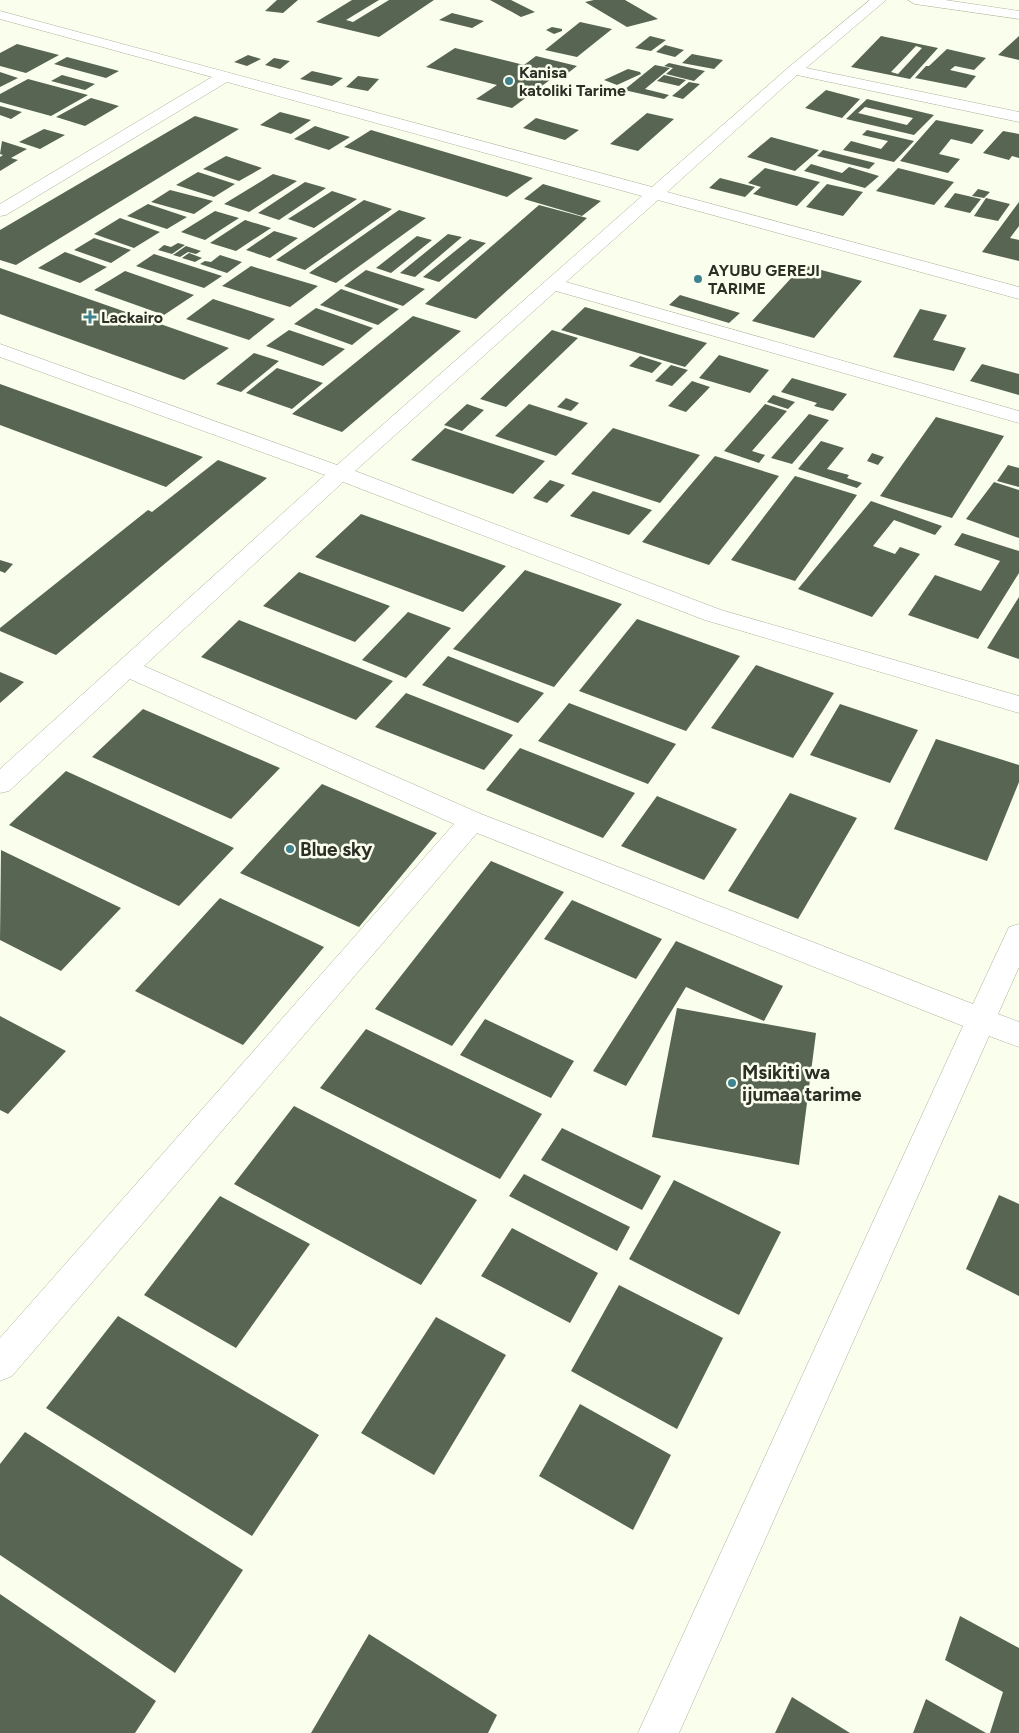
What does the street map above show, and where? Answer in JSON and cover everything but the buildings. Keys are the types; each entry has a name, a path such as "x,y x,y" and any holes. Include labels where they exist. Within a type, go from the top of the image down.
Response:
{"street":[{"path":"0,784 340,473 794,70 879,0"},
{"path":"915,0 1019,15"},
{"path":"0,15 656,192 800,235 1019,294"},
{"path":"794,70 1019,117"},
{"path":"0,211 225,76"},
{"path":"554,285 1019,417"},
{"path":"0,350 340,473 713,615 1019,705"},
{"path":"128,668 472,821 983,1019 1019,1035"},
{"path":"0,1364 472,821"},
{"path":"658,1733 983,1019 1019,935"}],"place":[{"name":"Kanisa katoliki Tarime","path":"509,81"},
{"name":"AYUBU GEREJI TARIME","path":"698,279"},
{"name":"Lackairo","path":"90,317"},
{"name":"Blue sky","path":"290,849"},
{"name":"Msikiti wa ijumaa tarime","path":"732,1083"}]}
